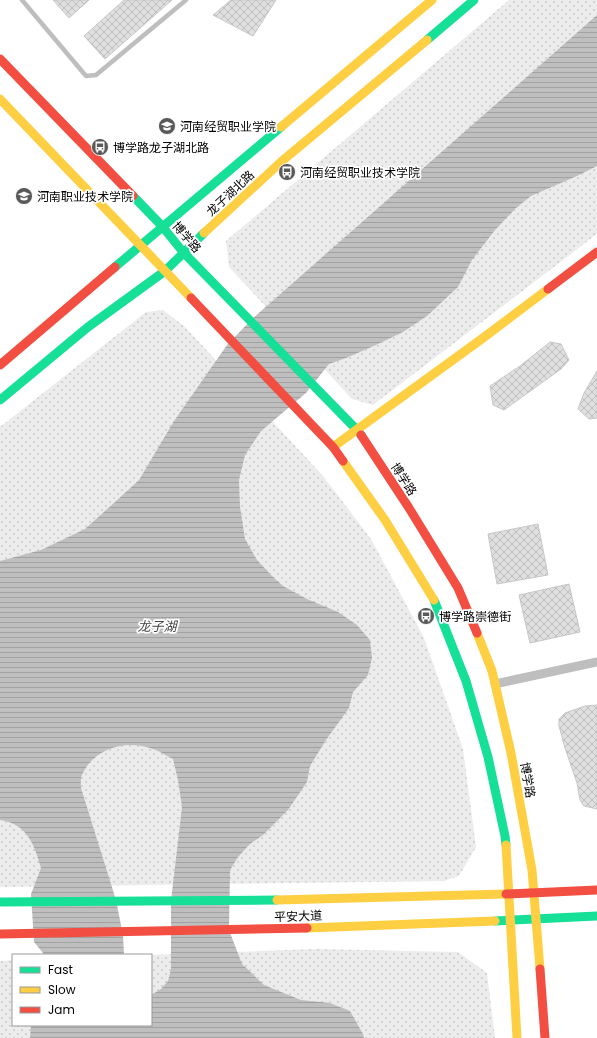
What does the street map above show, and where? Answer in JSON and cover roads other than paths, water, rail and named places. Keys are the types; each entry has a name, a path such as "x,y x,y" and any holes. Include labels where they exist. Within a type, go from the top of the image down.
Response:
{"main road":[{"name":"龙子湖北路","path":"0,365 162,226 432,0"},
{"name":"龙子湖北路","path":"0,400 88,327 165,271 183,252 282,161 474,0"},
{"name":"博学路","path":"0,59 162,226 183,252 358,430 409,508 458,588 492,671 511,753 532,870 545,1038"},
{"path":"0,99 141,244 333,447 385,520 436,603 466,681 488,757 505,836 517,1038"},
{"path":"333,447 597,252"},
{"name":"平安大道","path":"0,902 257,901 534,894 597,890"},
{"name":"平安大道","path":"0,934 259,929 536,920 597,916"}],"street":[{"path":"495,684 597,662"}],"lane":[{"path":"22,0 86,76 96,75 186,0"}],"water":[{"name":"龙子湖","path":"597,15 597,166 531,196 516,208 495,230 472,260 458,287 427,316 403,332 346,358 329,364 306,393 261,431 245,455 239,480 240,507 245,539 257,560 283,586 307,599 338,612 357,625 370,640 372,658 368,675 353,692 349,708 326,740 310,766 307,782 288,810 263,835 250,844 238,857 230,870 229,930 242,964 264,985 301,1000 330,1003 350,1011 364,1038 30,1038 31,1026 152,1026 152,994 161,989 168,981 171,969 171,901 182,807 173,759 156,750 140,746 121,746 103,752 88,764 81,776 81,788 116,900 123,935 124,954 43,954 34,942 31,894 41,868 36,851 23,831 10,822 0,820 0,561 41,550 85,529 139,480 174,421 227,345 252,319"}],"place":[{"name":"河南经贸职业学院","path":"167,126"},
{"name":"博学路龙子湖北路","path":"100,147"},
{"name":"河南经贸职业技术学院","path":"287,172"},
{"name":"河南职业技术学院","path":"24,196"},
{"name":"博学路崇德街","path":"426,616"}]}
